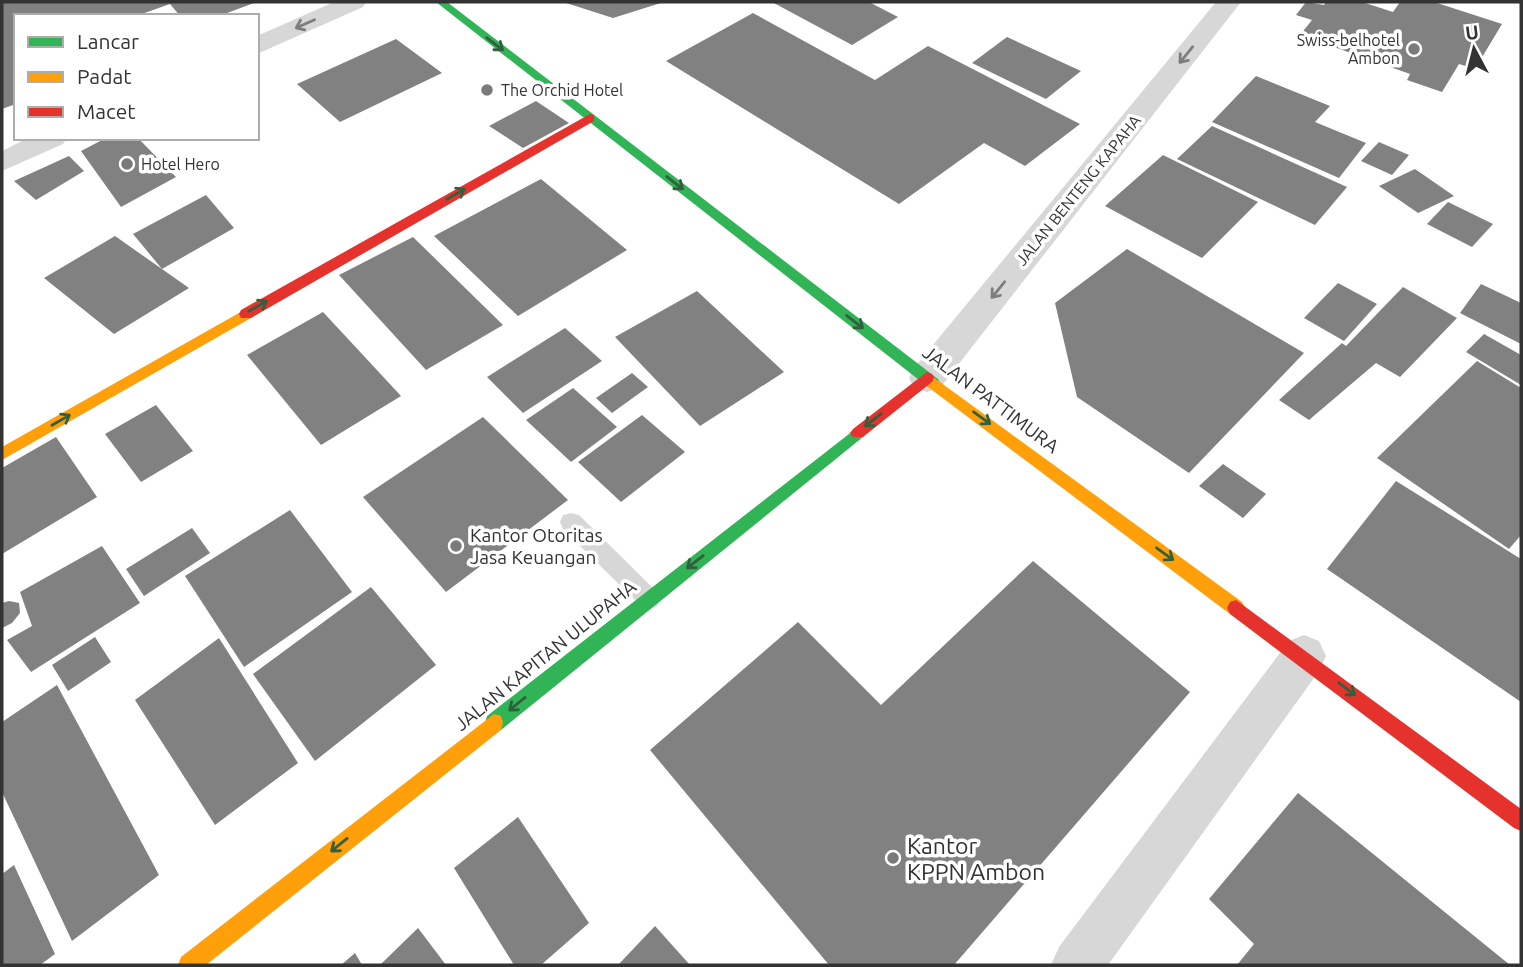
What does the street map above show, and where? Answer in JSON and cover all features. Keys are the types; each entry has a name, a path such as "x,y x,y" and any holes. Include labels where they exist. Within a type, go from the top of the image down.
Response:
{"main road":[{"name":"JALAN PATTIMURA","path":"442,2 927,378 1304,656 1521,821"},
{"path":"2,454 590,118"},
{"name":"JALAN KAPITAN ULUPAHA","path":"189,965 927,378"}],"street":[{"path":"259,45 354,2"},
{"name":"JALAN BENTENG KAPAHA","path":"927,378 1229,2"},
{"path":"2,162 49,140"},
{"path":"1077,965 1304,656"}],"lane":[{"path":"571,522 649,599"}],"building":[{"path":"2,2 257,2 224,14 178,14 170,4 142,14 14,14 14,105 2,109"},
{"path":"563,2 664,2 613,18"},
{"path":"772,2 869,2 898,17 852,45"},
{"name":"Swiss-belhotel Ambon","path":"1306,2 1324,5 1326,2 1362,2 1393,12 1400,2 1434,2 1502,24 1475,69 1459,64 1442,92 1407,80 1410,74 1300,35 1312,20 1296,15"},
{"path":"753,13 875,80 928,46 1080,124 1025,166 984,143 899,204 666,61"},
{"path":"1007,37 1081,71 1046,99 972,63"},
{"path":"396,39 442,73 340,122 297,84"},
{"path":"1256,76 1330,106 1315,122 1366,143 1339,178 1212,122"},
{"path":"536,101 569,123 523,148 489,126"},
{"path":"1212,126 1347,187 1315,225 1177,159"},
{"name":"Hotel Hero","path":"102,140 140,140 176,177 121,207 81,151"},
{"path":"1379,142 1409,155 1392,175 1361,161"},
{"path":"1163,155 1258,202 1202,258 1105,206"},
{"path":"69,156 84,171 36,200 14,181"},
{"path":"1415,169 1454,196 1418,213 1379,186"},
{"path":"541,179 627,250 518,316 434,236"},
{"path":"206,195 234,228 162,269 133,234"},
{"path":"1448,202 1493,224 1472,247 1427,224"},
{"path":"115,236 189,288 114,334 44,278"},
{"path":"413,237 503,325 426,370 339,275"},
{"path":"1127,249 1304,353 1189,473 1077,397 1055,303"},
{"path":"1338,283 1377,304 1344,341 1304,318"},
{"path":"1481,284 1521,303 1521,344 1460,313"},
{"path":"1403,287 1457,318 1400,377 1376,363 1309,420 1279,400 1342,343 1346,346"},
{"path":"697,291 784,372 700,426 615,337"},
{"path":"323,312 401,396 321,445 247,355"},
{"path":"565,328 602,361 523,413 487,377"},
{"path":"1484,334 1521,355 1521,385 1466,352"},
{"path":"1477,361 1521,388 1521,535 1509,549 1377,458"},
{"path":"632,373 648,387 612,413 596,398"},
{"path":"573,388 617,427 571,462 526,420"},
{"path":"156,405 193,451 141,482 105,434"},
{"path":"642,415 685,452 621,502 578,462"},
{"name":"Kantor Otoritas Jasa Keuangan","path":"483,417 568,500 446,592 363,497"},
{"path":"56,437 97,497 2,554 2,468"},
{"path":"1223,464 1266,494 1243,518 1199,486"},
{"path":"1396,481 1521,559 1521,702 1327,569"},
{"path":"290,510 352,592 244,667 185,576"},
{"path":"192,528 210,553 144,596 126,569"},
{"path":"102,546 140,603 31,672 7,640 32,626 20,592"},
{"name":"Kantor KPPN Ambon","path":"1033,561 1190,692 954,965 829,965 650,750 798,622 881,705"},
{"path":"371,587 436,665 315,761 253,674"},
{"path":"2,603 19,603 20,613 12,623 2,628"},
{"path":"95,637 111,662 68,691 52,665"},
{"path":"219,638 298,763 215,825 135,700"},
{"path":"57,685 159,875 72,941 2,792 2,722"},
{"path":"1298,793 1510,965 1237,965 1254,944 1209,899"},
{"path":"518,817 589,923 541,965 514,965 454,868"},
{"path":"14,865 55,954 40,965 2,965 2,874"},
{"path":"655,926 690,965 618,965"},
{"path":"418,928 446,965 380,965"},
{"path":"355,953 362,965 341,965"}],"traffic: fast":[{"path":"441,2 933,383"},
{"path":"494,723 858,433"}],"traffic: slow":[{"path":"2,454 246,314"},
{"path":"933,383 1236,608"},
{"path":"189,965 494,723"}],"traffic: jam":[{"path":"246,314 590,118"},
{"path":"858,433 927,378"},
{"path":"1236,608 1521,821"}],"place":[{"name":"Swiss-belhotel Ambon","path":"1414,49"},
{"name":"The Orchid Hotel","path":"487,90"},
{"name":"Hotel Hero","path":"127,164"},
{"name":"Kantor Otoritas Jasa Keuangan","path":"456,546"},
{"name":"Kantor KPPN Ambon","path":"893,858"}]}
